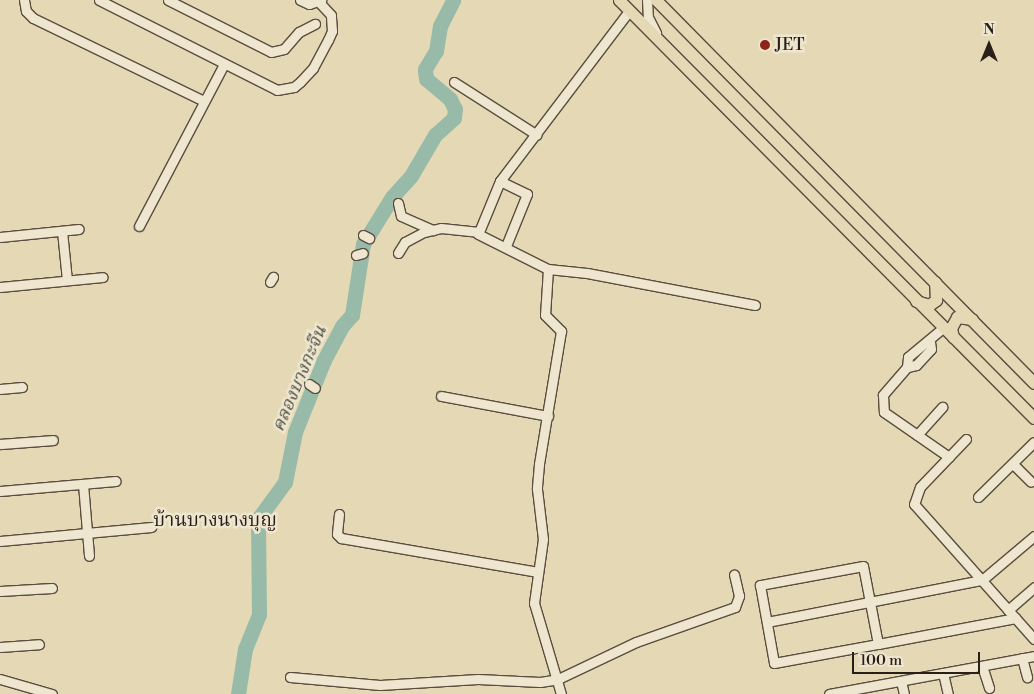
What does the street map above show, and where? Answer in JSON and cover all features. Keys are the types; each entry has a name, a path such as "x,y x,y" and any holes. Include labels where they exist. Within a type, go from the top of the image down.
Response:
{"main road":[{"path":"619,0 659,38 915,300 1034,418"},
{"path":"656,0 665,5 1034,383"},
{"path":"915,300 929,305 936,300 935,280"},
{"path":"953,337 951,328 957,318 972,319"}],"street":[{"path":"24,0 26,11 33,18 204,101"},
{"path":"99,0 267,87 277,90 294,86 313,68 332,31 331,15 320,1 300,0"},
{"path":"168,0 271,52 284,49 299,32 315,24"},
{"path":"647,0 648,16 659,38"},
{"path":"477,232 500,181 537,135 629,11"},
{"path":"140,226 224,64"},
{"path":"454,82 537,135"},
{"path":"500,181 527,194 506,246"},
{"path":"398,203 401,216 433,230"},
{"path":"0,237 79,229"},
{"path":"398,254 412,236 433,230 477,232 548,269 586,273 755,305"},
{"path":"62,231 67,280"},
{"path":"548,269 546,315 561,331 539,464 537,489 543,539 534,603 561,694"},
{"path":"0,287 103,277"},
{"path":"944,327 930,342 931,349 916,365 907,367 883,395 881,402 887,415 949,457"},
{"path":"0,389 22,387"},
{"path":"441,396 548,416"},
{"path":"917,435 942,407"},
{"path":"966,439 920,487 914,504 1034,637"},
{"path":"0,444 53,440"},
{"path":"978,497 1034,442"},
{"path":"1013,464 1031,482"},
{"path":"0,491 116,481"},
{"path":"83,484 89,556"},
{"path":"339,514 337,534 341,538 538,572"},
{"path":"0,541 151,526"},
{"path":"767,622 982,580 1034,536"},
{"path":"878,644 862,566 760,585 774,663 878,644 1016,618"},
{"path":"290,677 380,685 478,679 540,682 558,679 636,642 735,607 739,596 734,575"},
{"path":"1008,610 1034,587"},
{"path":"0,591 52,588"},
{"path":"0,647 39,644"},
{"path":"829,694 866,691 901,681 1034,656"},
{"path":"1022,658 1027,677"},
{"path":"982,666 989,688"},
{"path":"943,673 948,694"},
{"path":"0,679 52,694"},
{"path":"901,681 904,694"}],"waterway":[{"name":"คลองบางกะจีน","path":"238,694 245,649 259,615 258,519 285,482 295,432 324,360 342,326 352,315 363,244 392,197 411,176 435,135 454,118 455,109 450,99 426,79 425,69 436,51 440,26 453,0"}],"place":[{"name":"JET","path":"765,45"}],"district":[{"name":"บ้านบางนางบุญ","path":"215,521"}]}
